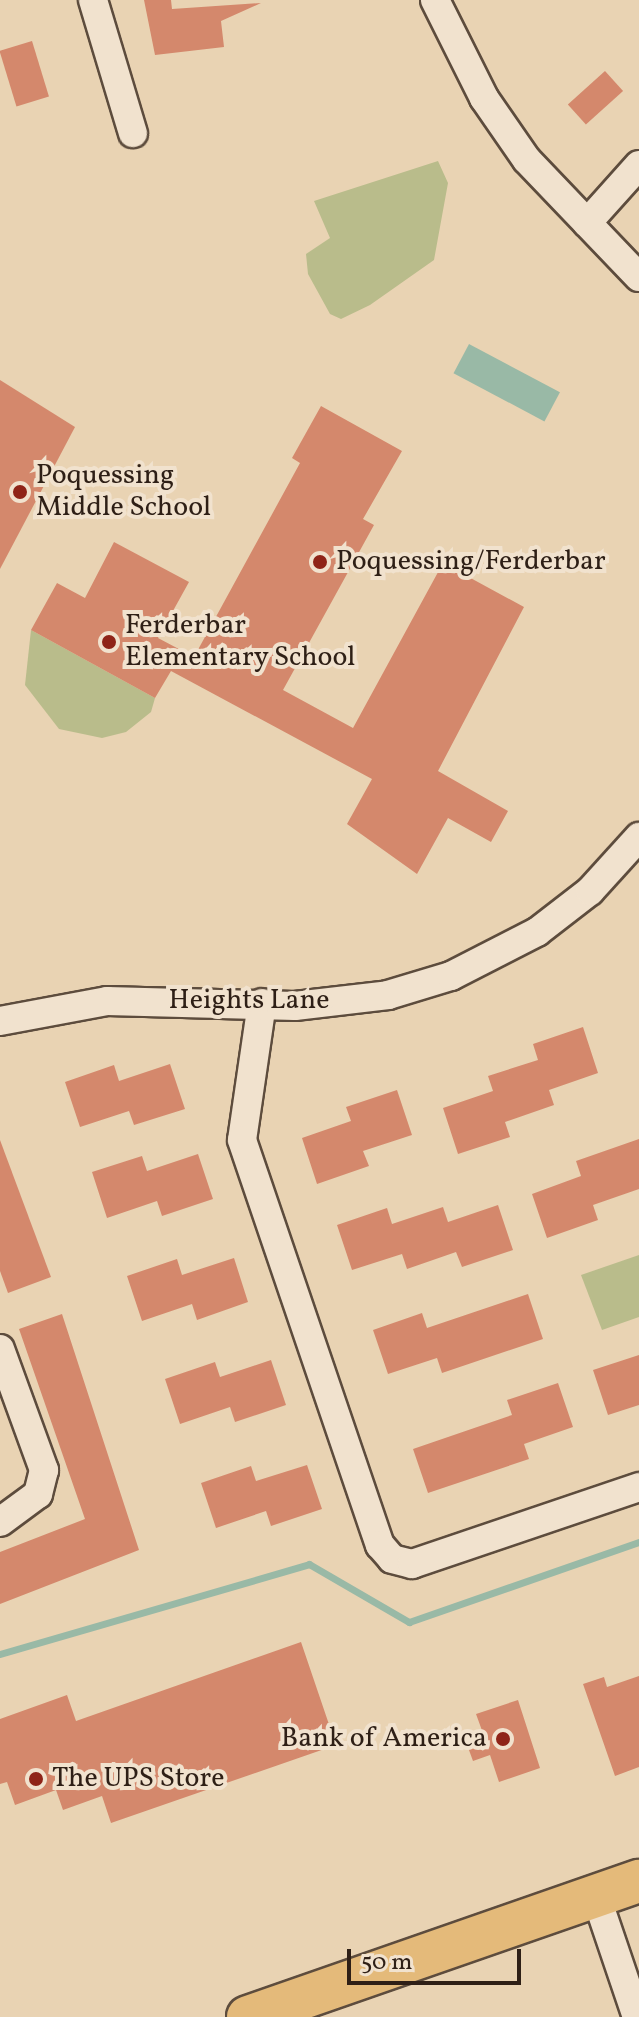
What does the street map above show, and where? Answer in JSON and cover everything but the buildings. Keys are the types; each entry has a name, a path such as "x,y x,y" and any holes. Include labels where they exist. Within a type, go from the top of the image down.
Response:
{"main road":[{"path":"248,2017 639,1881"}],"street":[{"path":"93,0 133,133"},
{"path":"435,0 484,98 527,160 639,277"},
{"path":"587,223 639,165"},
{"name":"Heights Lane","path":"0,1021 107,1001 357,1001 451,976 537,932 590,891 639,837"},
{"path":"262,1003 242,1140 380,1545 392,1559 412,1564 639,1487"},
{"path":"0,1349 44,1470 38,1494 0,1522"},
{"path":"596,1896 637,2017"}],"shaded area":[{"path":"438,161 448,183 434,260 370,305 341,319 330,314 308,274 306,254 330,238 314,201"},
{"path":"469,344 560,392 544,421 454,373"},
{"path":"31,630 155,698 151,712 126,732 102,738 59,729 25,685"},
{"path":"639,1255 639,1317 602,1330 581,1275"}],"waterway":[{"path":"0,1654 309,1564 409,1622 639,1542"}],"place":[{"name":"Poquessing Middle School","path":"20,492"},
{"name":"Poquessing/Ferderbar","path":"320,562"},
{"name":"Ferderbar Elementary School","path":"109,642"},
{"name":"Bank of America","path":"503,1739"},
{"name":"The UPS Store","path":"36,1779"}]}
